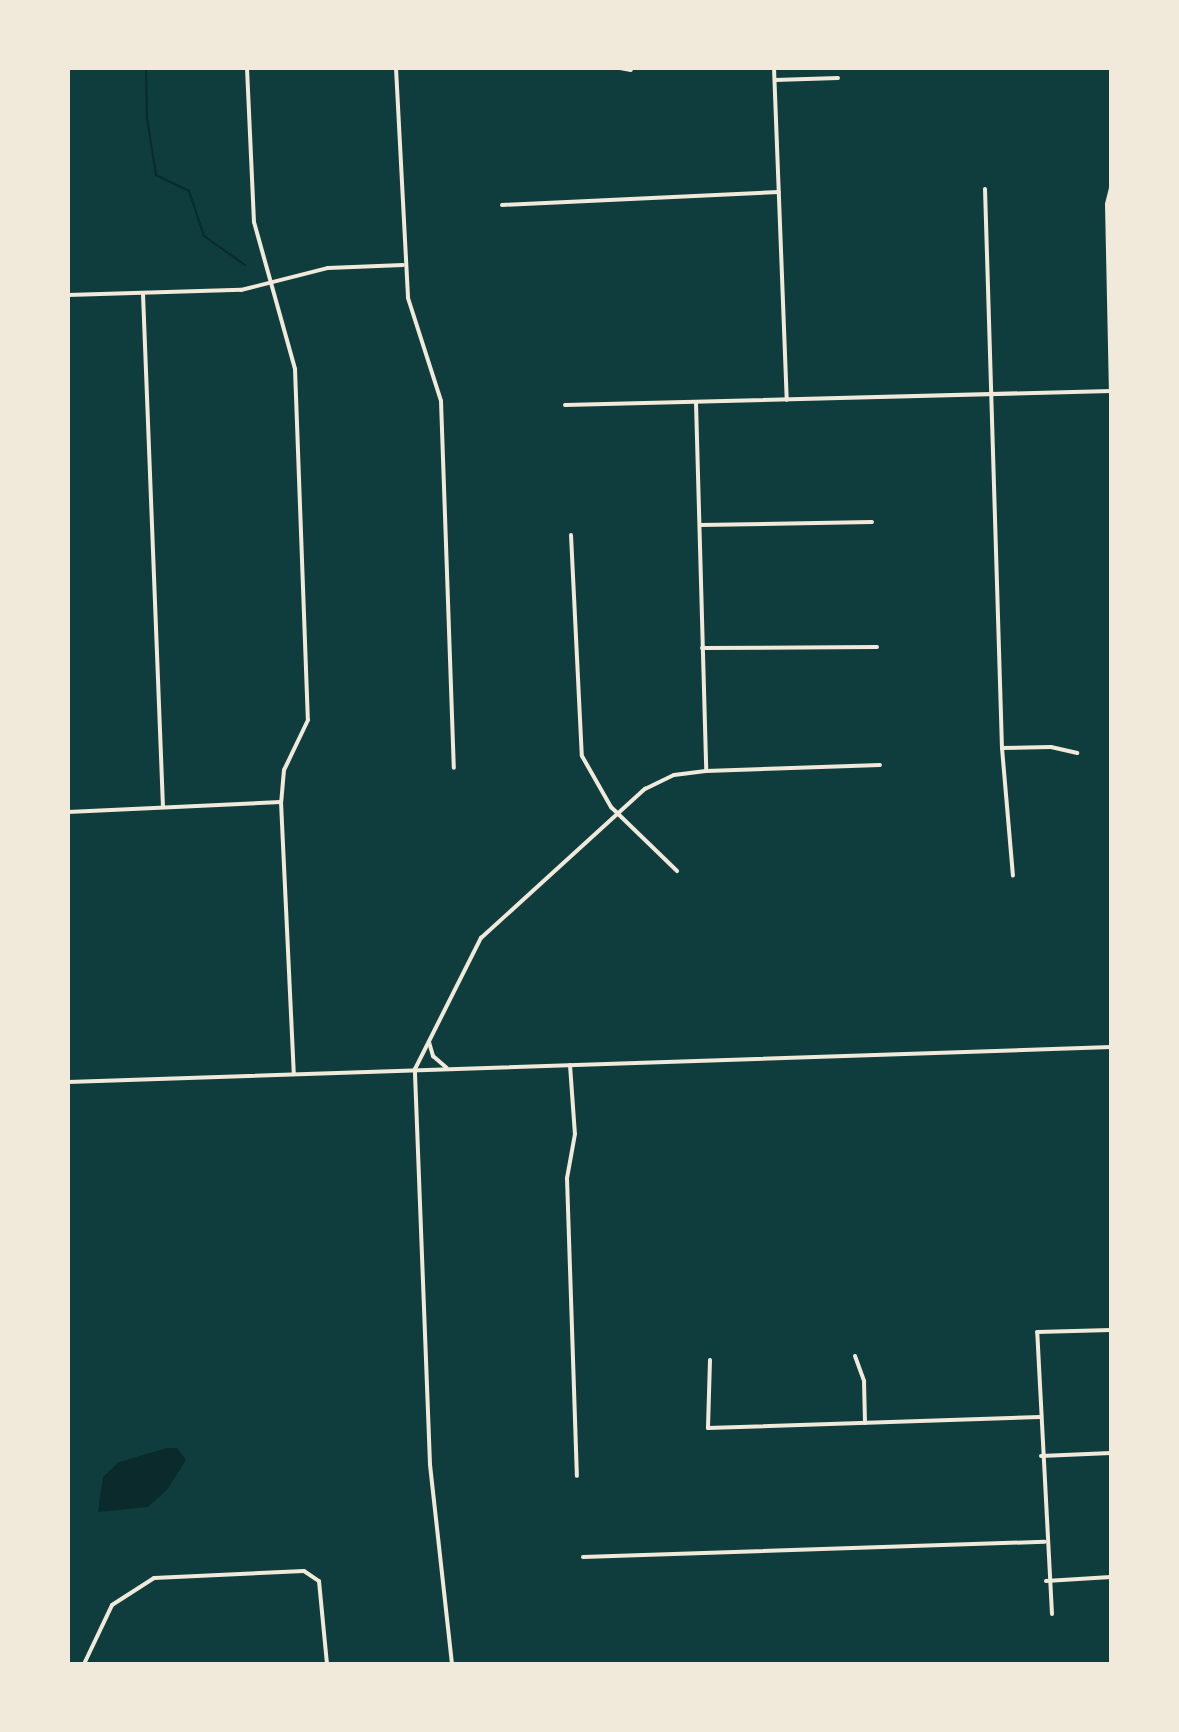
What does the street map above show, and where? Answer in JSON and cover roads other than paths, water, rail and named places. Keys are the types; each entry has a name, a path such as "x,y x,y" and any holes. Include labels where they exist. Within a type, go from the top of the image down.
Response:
{"street":[{"path":"247,68 254,222 295,369 308,720 284,770 281,802 294,1073"},
{"path":"396,68 403,265 408,298 441,401 454,768"},
{"path":"620,68 631,70"},
{"path":"774,68 787,400"},
{"path":"775,80 838,78"},
{"path":"1110,188 1111,398"},
{"path":"985,189 1002,748 1013,876"},
{"path":"502,205 780,192"},
{"path":"68,295 143,294 271,284 328,268 403,265"},
{"path":"143,294 163,807"},
{"path":"565,405 1111,391"},
{"path":"696,403 706,771"},
{"path":"700,525 872,522"},
{"path":"571,535 582,756 592,781 617,815 677,871"},
{"path":"702,648 877,647"},
{"path":"1002,748 1051,747 1077,753"},
{"path":"452,1664 430,1464 415,1069 481,938 655,784 674,775 706,771 880,765"},
{"path":"68,812 281,802"},
{"path":"429,1040 433,1056 447,1068"},
{"path":"68,1082 1111,1047"},
{"path":"570,1065 575,1134 567,1178 577,1476"},
{"path":"1052,1614 1054,1593 1046,1581 1037,1332 1111,1330"},
{"path":"855,1356 864,1381 865,1423"},
{"path":"710,1360 708,1428 1040,1417"},
{"path":"1041,1456 1111,1453"},
{"path":"583,1557 1045,1542"},
{"path":"84,1664 112,1605 154,1578 304,1571 319,1581 327,1664"},
{"path":"1046,1581 1111,1577"}],"water":[{"path":"177,1448 186,1460 167,1490 148,1507 98,1512 103,1477 119,1462"}],"waterway":[{"path":"146,68 147,118 156,175 189,191 204,236 245,265"}]}
